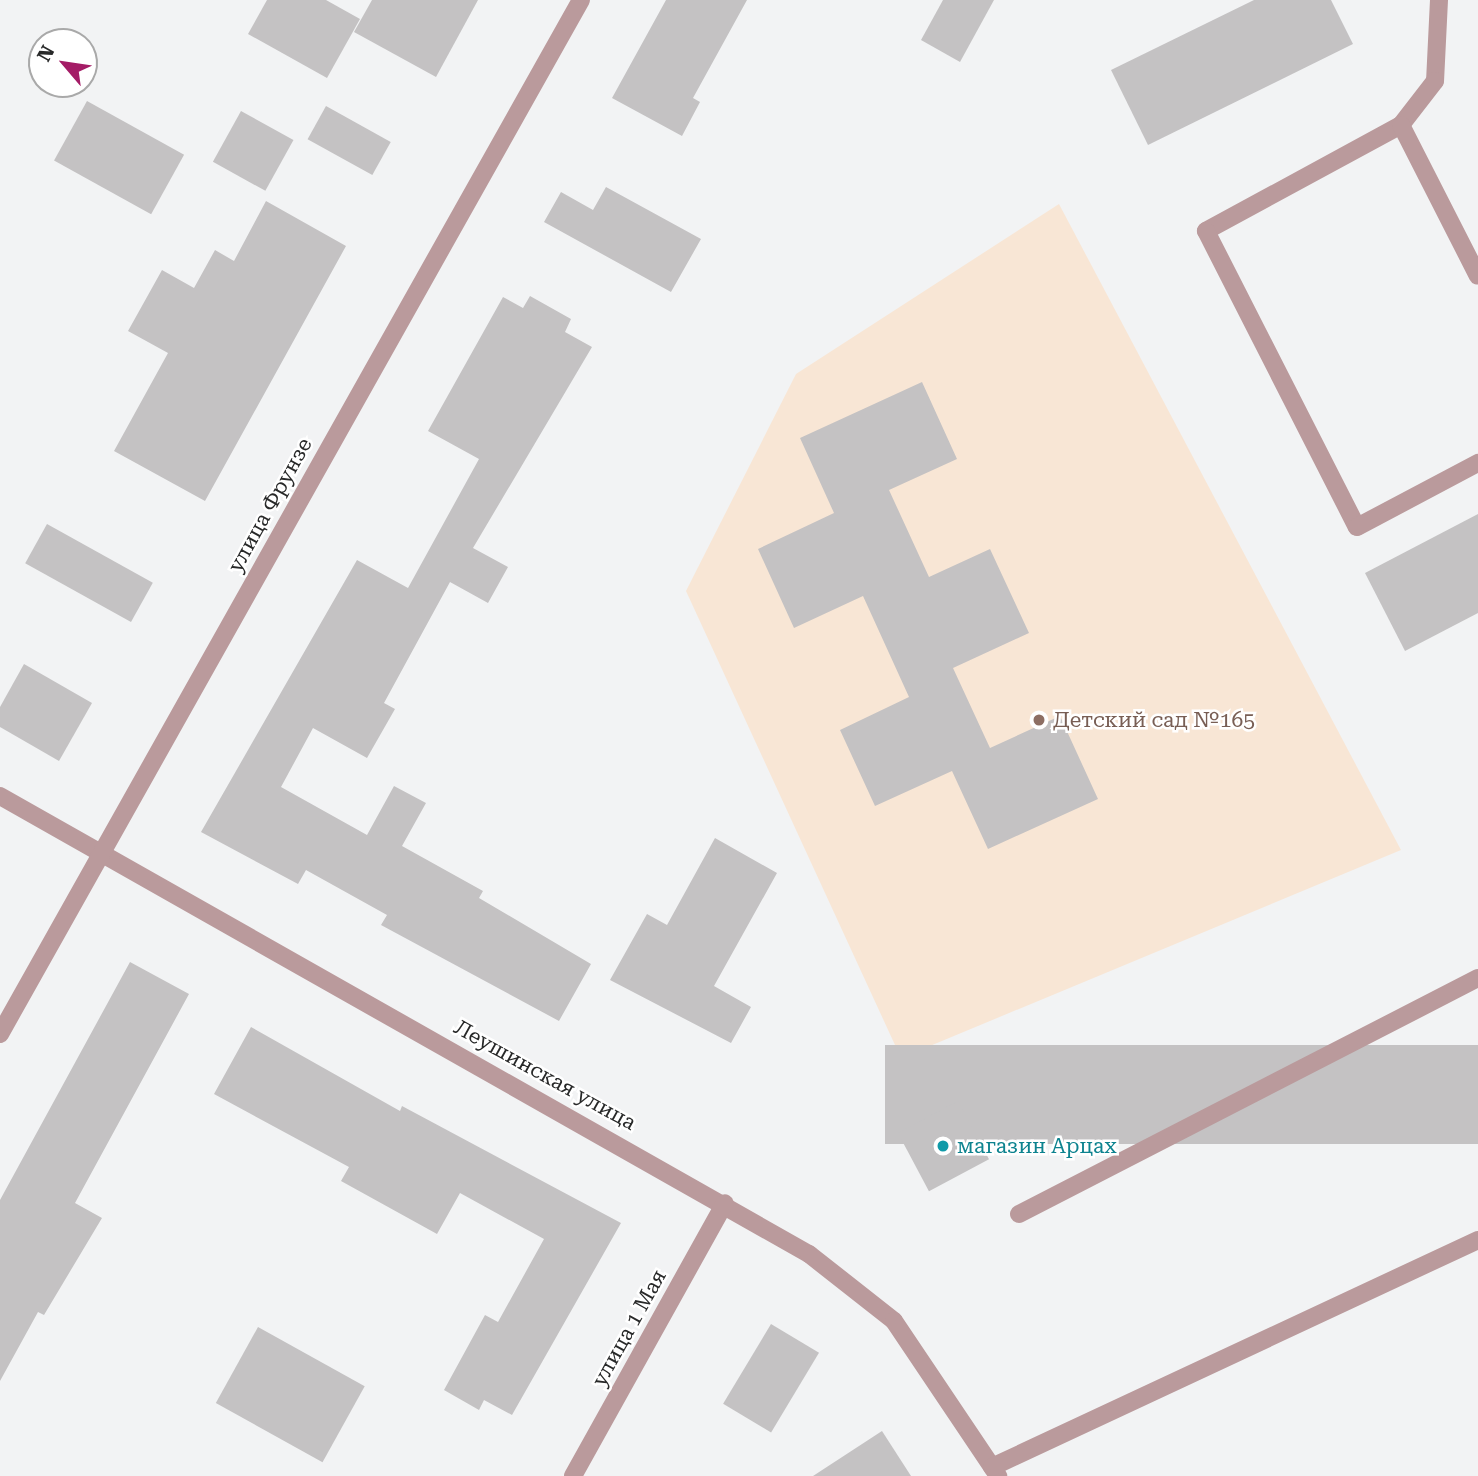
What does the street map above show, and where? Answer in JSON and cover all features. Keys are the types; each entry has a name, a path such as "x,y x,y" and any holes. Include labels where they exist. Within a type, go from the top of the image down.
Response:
{"street":[{"name":"улица Фрунзе","path":"0,1034 581,0"},
{"path":"1438,0 1435,81 1401,125 1206,231 1357,527 1478,463"},
{"path":"1401,125 1478,276"},
{"name":"Леушинская улица","path":"0,796 725,1203 809,1254 894,1321 995,1472"},
{"path":"1019,1214 1478,978"},
{"name":"улица 1 Мая","path":"573,1476 725,1203"},
{"path":"995,1472 1478,1240"}],"shaded area":[{"name":"Детский сад №165","path":"1059,204 1401,850 901,1058 686,591 796,374"}],"building":[{"path":"267,0 326,0 360,19 327,78 248,34"},
{"path":"372,0 478,0 436,77 354,32"},
{"path":"666,0 747,0 693,98 700,102 682,136 612,98"},
{"path":"943,0 994,0 960,62 921,40"},
{"path":"1254,0 1331,0 1353,44 1148,145 1111,70"},
{"path":"87,101 184,155 151,214 54,160"},
{"path":"326,106 391,142 372,175 308,139"},
{"path":"241,111 293,140 265,191 213,162"},
{"path":"606,187 701,239 671,292 544,222 561,192 593,210"},
{"path":"266,201 346,246 205,501 114,451 168,353 128,331 162,270 194,288 215,250 234,261"},
{"path":"530,296 571,319 565,332 592,347 473,548 508,567 488,603 450,582 384,703 395,709 367,758 313,728 281,787 367,835 394,786 426,803 402,846 483,891 479,898 591,964 559,1021 381,925 387,915 306,870 298,884 201,832 357,560 408,588 479,459 428,431 503,297 523,308"},
{"path":"922,382 957,459 889,490 929,577 990,549 1029,633 953,668 990,748 1060,716 1098,799 988,849 952,771 875,806 840,730 909,697 863,596 794,628 758,549 834,513 800,438"},
{"path":"1478,514 1478,613 1405,651 1365,573"},
{"path":"47,524 153,583 131,622 25,563"},
{"path":"24,664 92,703 59,761 0,727 0,707"},
{"path":"715,838 777,873 714,986 751,1007 731,1043 610,980 647,914 667,925"},
{"path":"130,962 189,994 75,1203 102,1218 44,1315 38,1312 0,1381 0,1200"},
{"path":"251,1027 400,1111 402,1106 621,1223 512,1415 484,1400 479,1410 444,1390 485,1315 498,1322 544,1239 460,1193 437,1234 341,1181 349,1167 214,1094"},
{"path":"885,1045 1478,1045 1478,1144 885,1144"},
{"name":"магазин Арцах","path":"958,1101 989,1159 929,1191 898,1133"},
{"path":"771,1324 819,1353 771,1433 723,1404"},
{"path":"258,1327 365,1386 323,1462 216,1403"},
{"path":"882,1431 911,1476 813,1476"}],"place":[{"name":"Детский сад №165","path":"1039,720"},
{"name":"магазин Арцах","path":"943,1146"}]}
